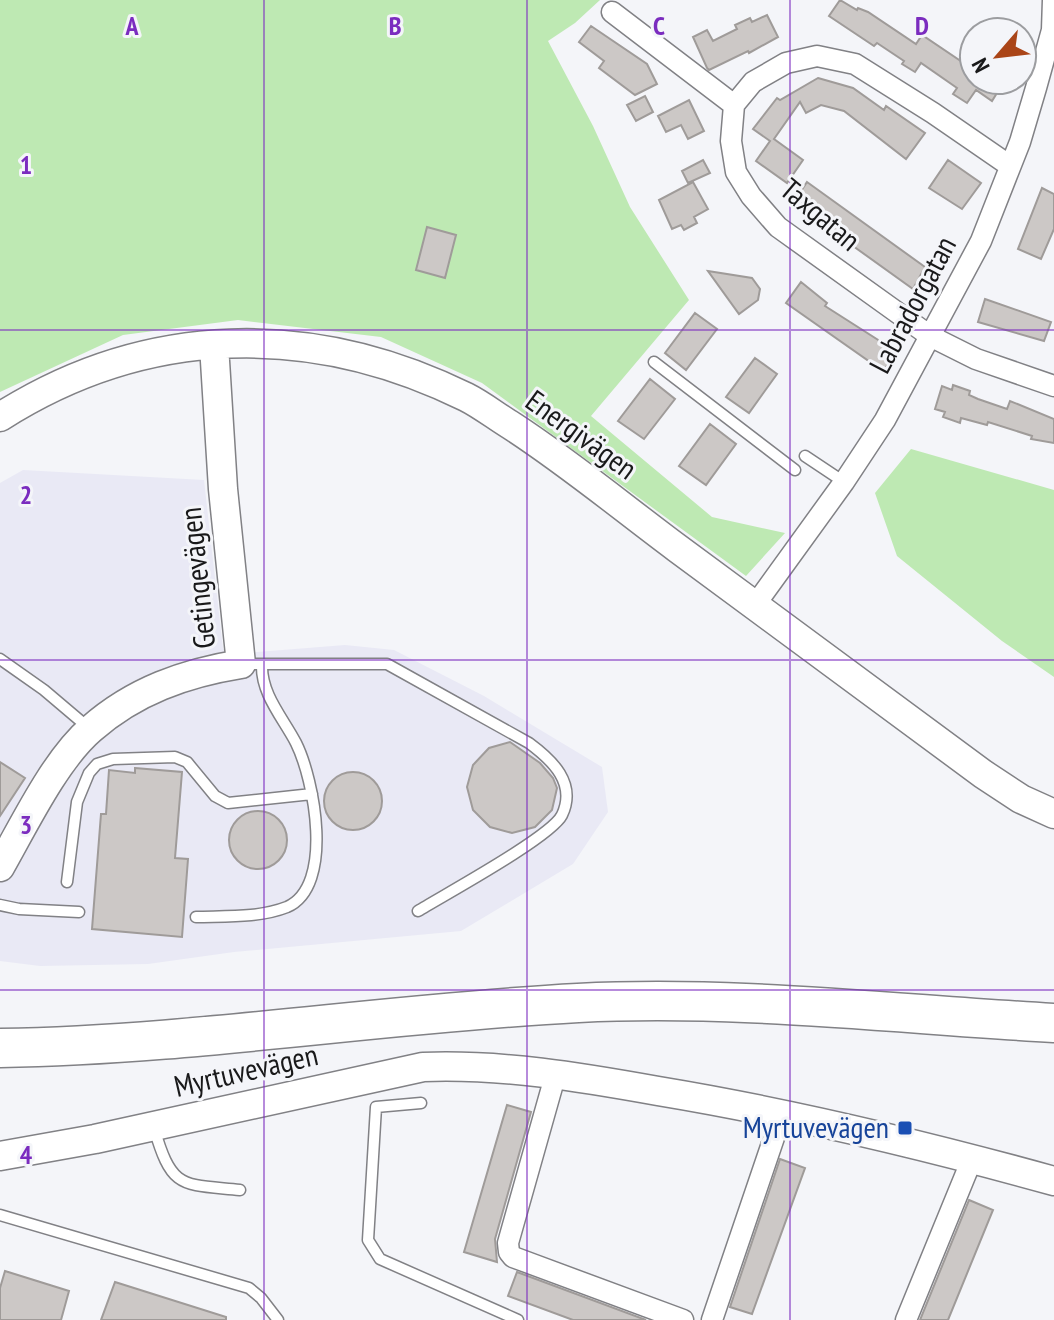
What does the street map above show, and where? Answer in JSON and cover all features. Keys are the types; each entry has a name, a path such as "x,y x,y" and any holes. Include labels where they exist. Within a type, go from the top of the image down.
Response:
{"highway":[{"path":"0,1026 156,1017 402,993 579,981 764,981 1054,1000"},
{"path":"0,1048 174,1039 406,1016 580,1003 823,1006 1054,1023"}],"street":[{"name":"Labradorgatan","path":"755,605 885,420 981,241 1010,166 1052,30 1053,0"},
{"path":"612,12 734,105 753,82 786,63 817,56 843,61 855,64 1010,166"},
{"name":"Taxgatan","path":"734,105 731,141 736,172 751,196 778,227 930,336 976,359 1054,386"},
{"name":"Energivägen","path":"0,417 67,379 113,363 172,349 244,342 277,343 342,353 404,371 467,398 546,449 983,774 1021,799 1054,814"},
{"name":"Getingevägen","path":"0,867 70,753 90,729 151,689 183,676 251,665 223,489 214,345"},
{"name":"Myrtuvevägen","path":"0,1156 423,1067 466,1065 556,1073 782,1114 1054,1181"},
{"path":"556,1073 508,1243 509,1252 513,1257 683,1320"},
{"path":"712,1320 782,1114"},
{"path":"906,1320 972,1159"}],"lane":[{"path":"654,362 795,470"},
{"path":"805,456 844,482"},
{"path":"0,659 44,690 90,729"},
{"path":"251,665 387,664 529,743 551,759 564,780 562,816 543,834 418,911"},
{"path":"196,917 263,914 290,906 306,893 317,861 308,771 262,678 251,665"},
{"path":"67,882 77,802 89,773 97,764 113,759 175,757 187,762 215,796 228,803 312,794"},
{"path":"0,905 79,912"},
{"path":"421,1103 376,1107 368,1240 380,1259 518,1320"},
{"path":"154,1126 163,1160 174,1177 190,1185 240,1190"},
{"path":"0,1215 249,1288 278,1320"}],"shaded area":[{"path":"23,470 204,480 223,649 245,653 345,645 394,650 484,696 602,767 608,812 573,864 461,931 234,952 148,964 40,966 0,961 0,483"}],"green space":[{"path":"0,0 600,0 575,23 548,41 593,126 630,207 689,300 591,416 712,517 785,533 746,576 482,383 381,337 238,320 123,335 0,392"},
{"path":"911,449 1054,490 1054,677 1002,641 897,556 875,493"}],"building":[{"path":"840,0 857,10 868,12 916,44 922,35 958,59 958,96 972,96 967,103 953,94 957,88 921,63 915,72 877,43 874,46 829,16"},
{"path":"767,15 778,37 749,53 709,70 707,68 693,37 707,30 713,41 737,29 735,25"},
{"path":"591,26 647,64 657,84 635,95 599,68 604,61 579,42"},
{"path":"818,78 853,88 925,133 906,159 844,111 821,105 806,113 800,102 774,139 803,160 787,183 756,161 770,141 753,129 777,98 780,100"},
{"path":"645,96 653,112 636,121 627,105"},
{"path":"689,100 704,131 688,139 681,125 666,132 658,116"},
{"path":"703,160 710,173 688,183 682,171"},
{"path":"948,160 981,183 962,209 929,188"},
{"path":"693,182 708,209 694,217 697,223 684,230 681,225 672,229 659,200"},
{"path":"807,182 925,267 913,289 793,203"},
{"path":"1042,188 1054,194 1054,229 1041,259 1018,249"},
{"path":"427,227 456,235 445,278 416,270"},
{"path":"708,271 752,278 760,289 758,300 739,314"},
{"path":"801,282 827,303 825,306 897,352 883,371 786,303"},
{"path":"985,299 1051,322 1044,341 978,322"},
{"path":"695,313 717,329 686,370 665,353"},
{"path":"755,358 777,374 749,413 726,397"},
{"path":"650,379 675,399 644,439 618,421"},
{"path":"953,385 970,391 969,395 978,399 1007,409 1010,401 1054,419 1054,443 1031,439 1032,436 988,422 987,425 961,418 960,423 943,417 945,412 935,409 942,386 952,390"},
{"path":"710,424 736,444 706,485 679,466"},
{"path":"510,742 540,763 557,788 552,810 535,827 512,833 490,827 473,810 467,787 473,765 489,748"},
{"path":"0,762 25,778 0,816"},
{"path":"135,768 182,772 175,858 188,859 182,937 92,929 101,814 106,814 109,770 135,773"},
{"path":"353,772 364,774 373,781 380,790 380,812 373,821 364,828 353,830 342,828 333,821 326,812 324,801 326,790 333,781 342,774"},
{"path":"258,811 269,813 278,820 285,829 285,851 278,860 269,867 258,869 247,867 238,860 231,851 229,840 231,829 238,820 247,813"},
{"path":"507,1105 531,1112 495,1239 497,1262 464,1252"},
{"path":"780,1159 805,1168 752,1314 730,1307"},
{"path":"969,1200 993,1210 948,1320 920,1320"},
{"path":"5,1271 69,1291 61,1320 0,1320 0,1288"},
{"path":"517,1272 646,1320 573,1320 508,1296"},
{"path":"115,1282 226,1317 226,1320 101,1320"}],"place":[{"name":"Myrtuvevägen","path":"905,1128"}]}
